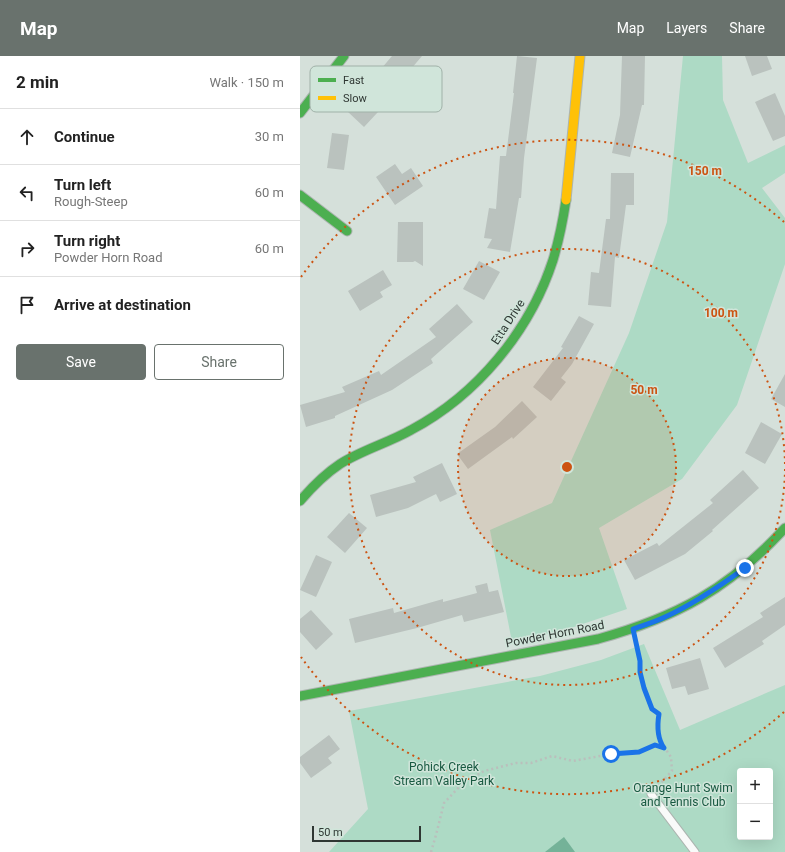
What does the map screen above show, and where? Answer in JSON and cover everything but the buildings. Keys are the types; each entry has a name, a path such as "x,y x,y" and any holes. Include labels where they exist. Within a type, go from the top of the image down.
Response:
{"street":[{"path":"336,66 344,56"},
{"name":"Etta Drive","path":"300,501 323,477 340,465 354,456 408,432 444,410 462,396 481,378 498,358 530,313 549,274 556,251 566,202 580,56"},
{"path":"300,113 310,100"},
{"path":"300,195 347,231"},
{"name":"Powder Horn Road","path":"300,696 598,639 633,629 665,617 718,588 745,568 765,550 785,528"}],"lane":[{"path":"651,794 695,852"}],"path":[{"path":"633,629 640,661 640,672 652,709 659,714 658,724 660,741 671,757 672,771 651,794"},
{"path":"431,852 444,803 463,783 484,771 516,763 531,763 552,756 573,761 611,754 639,752 655,745 664,748"}],"green space":[{"path":"683,56 722,56 723,100 748,163 785,145 785,173 762,188 785,218 785,264 737,405 682,479 599,528 627,609 568,629 512,642 490,530 552,503 629,333 667,222"},
{"name":"Pohick Creek Stream Valley Park","path":"644,644 680,730 785,685 785,852 329,852 368,809 349,711 540,676 601,660"}],"shaded area":[{"path":"564,837 575,852 545,852"}],"traffic: fast":[{"path":"336,66 344,56"},
{"path":"300,113 310,100"},
{"path":"300,195 347,231"},
{"path":"300,501 319,481 340,464 402,435 435,416 458,399 479,380 515,336 530,312 543,286 553,260 561,230 566,200"},
{"path":"300,696 598,639 653,621 700,598 722,584 743,568 785,528"}],"traffic: slow":[{"path":"566,200 580,56"}],"route":[{"path":"611,754 639,752 655,745 664,748 660,741 658,724 659,714 652,709 644,688 633,629 665,617 691,604 718,588 745,568"}],"park label":[{"name":"Orange Hunt Swim and Tennis Club","path":"683,795"}]}
